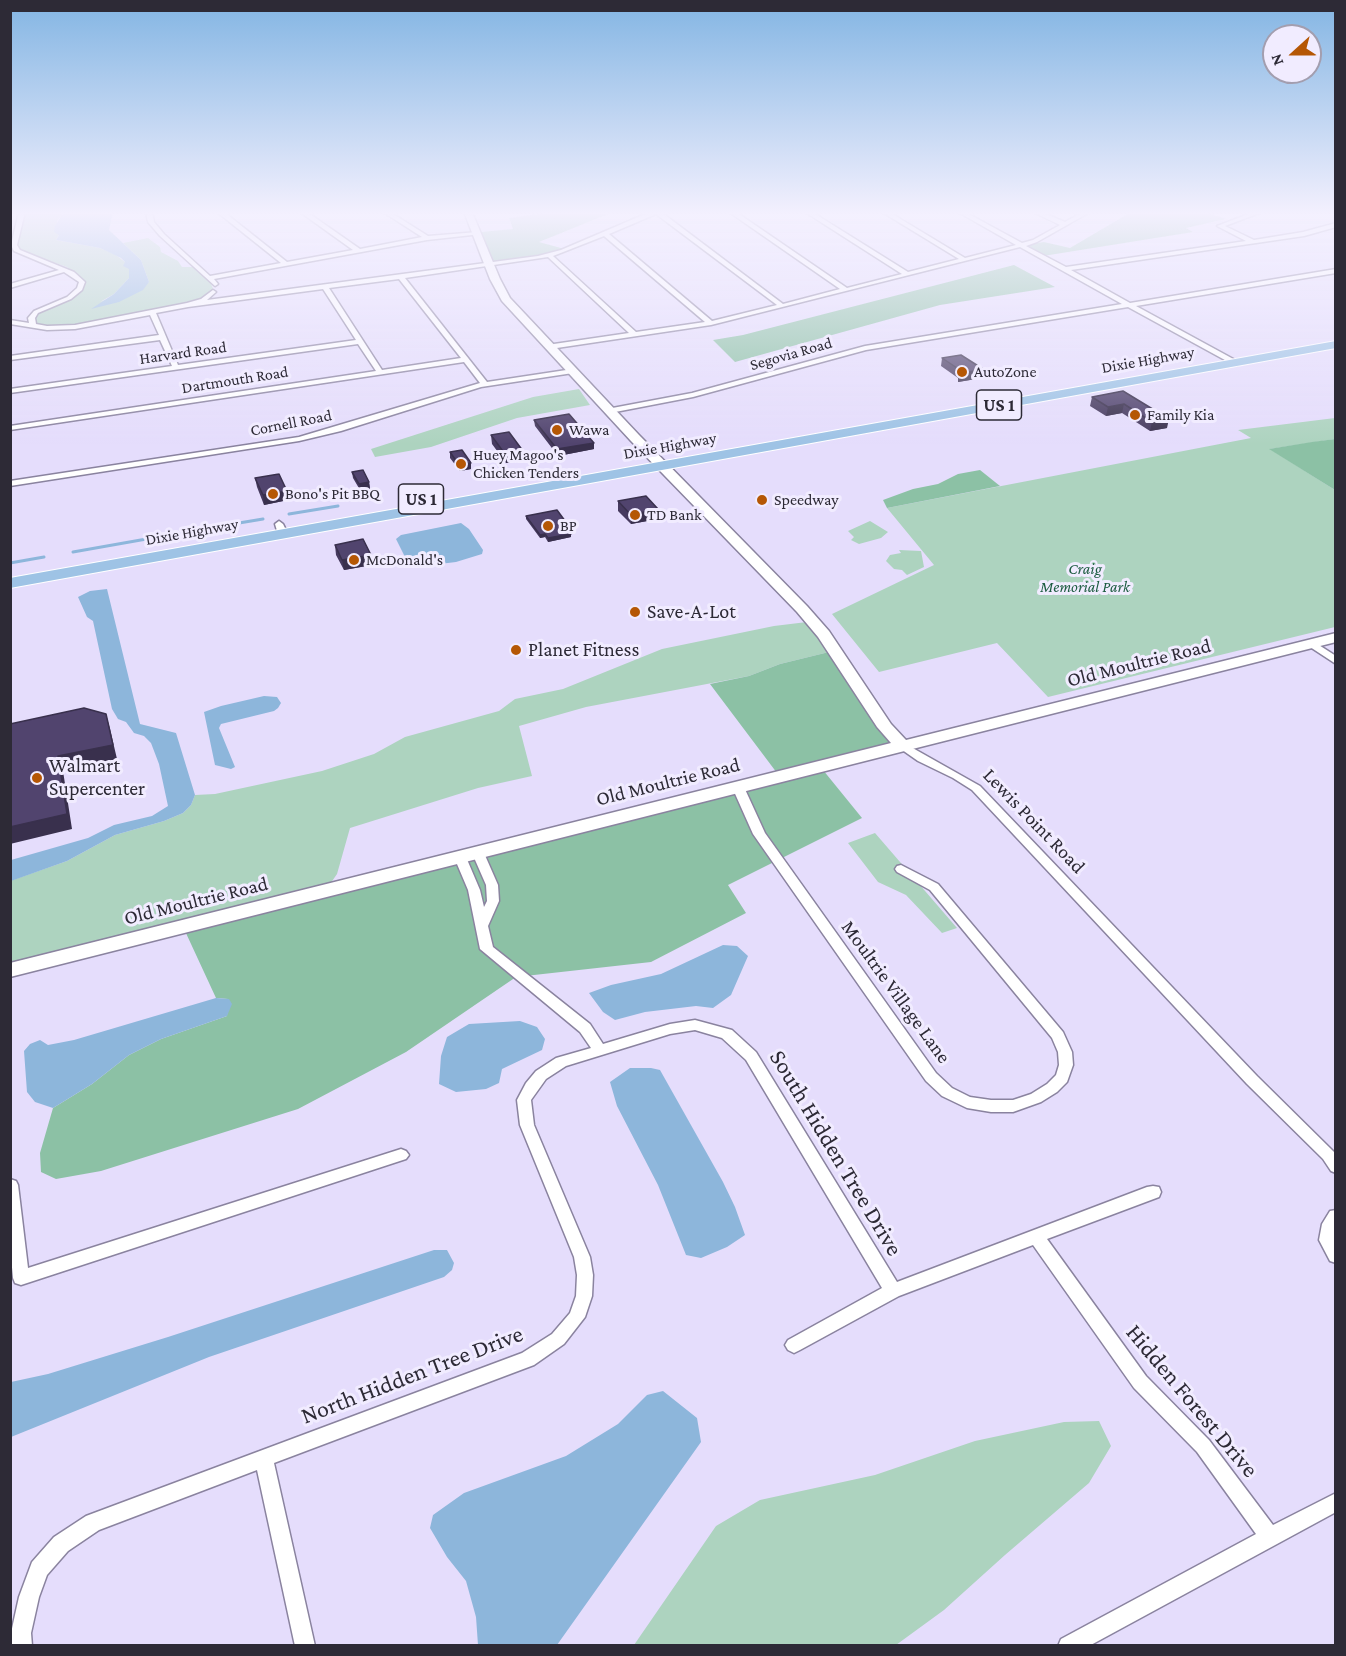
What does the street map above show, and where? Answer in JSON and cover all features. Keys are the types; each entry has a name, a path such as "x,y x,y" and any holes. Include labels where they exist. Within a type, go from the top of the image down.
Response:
{"main road":[{"name":"US 1","path":"1229,359 1335,337"},
{"name":"Dixie Highway","path":"10,583 281,529 976,404 1229,359 1335,345"},
{"name":"Dixie Highway","path":"659,461 832,426 976,404"},
{"name":"Dixie Highway","path":"10,571 281,529"}],"street":[{"path":"10,320 69,298 78,289"},
{"path":"10,320 47,328 69,328 188,305 299,289"},
{"path":"326,289 380,372"},
{"path":"410,289 485,384"},
{"name":"Lewis Point Road","path":"501,289 550,347 824,634 885,727 902,746 976,788 1252,1080 1303,1128 1328,1155 1335,1167"},
{"path":"586,289 634,334"},
{"path":"672,289 711,322"},
{"path":"760,289 782,306"},
{"path":"1102,289 1229,359"},
{"name":"Segovia Road","path":"610,411 693,395 865,348 1225,289"},
{"path":"550,347 711,322 846,290"},
{"path":"188,305 203,300 213,292 226,299"},
{"path":"33,324 32,315 50,306"},
{"path":"152,312 176,368"},
{"path":"10,358 163,337"},
{"name":"Harvard Road","path":"10,391 359,342"},
{"name":"Dartmouth Road","path":"10,428 464,360"},
{"name":"Cornell Road","path":"10,484 298,439 485,384 573,371"},
{"name":"Old Moultrie Road","path":"10,970 1335,637"},
{"path":"1311,643 1335,661"},
{"name":"Moultrie Village Lane","path":"738,787 759,834 931,1077 947,1092 967,1102 991,1106 1013,1106 1036,1098 1052,1088 1062,1078 1066,1065 1065,1052 1058,1036 934,887 901,869"},
{"path":"478,853 492,885 493,901 483,924"},
{"path":"460,857 474,890 475,905 483,924 487,949 585,1029 600,1050"},
{"name":"South Hidden Tree Drive","path":"600,1050 670,1029 695,1025 727,1034 751,1056 893,1291"},
{"name":"North Hidden Tree Drive","path":"22,1646 21,1632 29,1597 39,1569 61,1544 93,1522 528,1359 558,1338 576,1317 584,1296 585,1275 582,1257 527,1125 524,1100 541,1075 561,1062 600,1050"},
{"path":"10,1185 18,1238 16,1280 401,1155"},
{"path":"794,1345 893,1291 1153,1192"},
{"path":"1335,1216 1328,1229 1327,1240 1335,1256"},
{"name":"Hidden Forest Drive","path":"1036,1236 1140,1382 1203,1446 1270,1537"},
{"path":"264,1458 306,1646"},
{"path":"1068,1646 1335,1502"}],"green space":[{"path":"77,289 118,289 100,302 131,289 214,291 198,302 65,328 39,326 35,323 33,318 41,310 59,303"},
{"path":"920,289 1040,289 940,305 735,362 713,340 743,335"},
{"path":"579,389 590,405 517,418 431,447 375,457 371,449 533,397"},
{"name":"Craig Memorial Park","path":"1335,418 1335,439 1270,449 1335,490 1335,627 1048,697 997,643 879,672 832,614 934,565 887,508 1251,438 1238,430"},
{"path":"1335,439 1335,490 1269,449 1312,442"},
{"path":"980,470 1000,486 887,508 883,500 913,489 938,484 958,474"},
{"path":"870,521 888,532 881,538 859,544 851,540 854,537 848,531"},
{"path":"899,550 921,551 924,567 907,575 902,570 894,569 886,561 890,555 901,553"},
{"path":"807,622 829,652 780,664 749,676 586,707 519,726 532,776 478,788 350,828 337,874 328,887 11,965 10,881 67,861 115,835 183,813 191,805 195,795 215,794 322,771 374,754 405,737 499,711 515,699 563,689 662,649 774,626"},
{"path":"829,652 893,744 777,773 710,684 749,676 780,664"},
{"path":"823,770 862,818 728,885 746,913 651,962 516,977 406,1052 298,1109 101,1171 56,1179 41,1172 40,1153 53,1108 92,1084 129,1055 161,1039 227,1016 228,999 216,998 185,931"},
{"path":"875,833 957,928 942,933 906,895 878,882 848,843"},
{"path":"1099,1421 1111,1446 1089,1483 944,1610 896,1645 634,1645 716,1526 760,1500 875,1475 975,1441 1064,1422"}],"water":[{"path":"118,289 144,289 119,302 91,309"},
{"path":"461,523 469,529 483,550 482,554 456,562 415,567 408,563 396,539 401,535"},
{"path":"107,589 140,724 176,733 195,795 191,805 183,813 115,835 67,861 11,881 11,860 88,838 114,825 152,816 168,806 159,764 151,743 144,736 134,733 126,722 118,719 112,709 93,621 87,617 78,597 90,591"},
{"path":"264,696 277,697 281,703 278,708 274,711 221,724 219,728 235,767 231,769 215,765 204,712"},
{"path":"723,945 737,946 748,956 731,995 713,1008 696,1006 645,1012 615,1020 603,1012 589,993 611,985 661,974"},
{"path":"216,998 229,999 232,1004 227,1016 161,1039 129,1055 92,1084 53,1108 35,1102 27,1092 24,1051 30,1044 40,1040 48,1045 74,1040"},
{"path":"520,1021 537,1027 545,1039 542,1050 502,1069 499,1083 486,1089 456,1092 439,1084 441,1056 447,1037 469,1024"},
{"path":"630,1068 660,1070 723,1182 745,1235 727,1247 701,1258 686,1255 658,1185 617,1106 610,1082"},
{"path":"434,1250 447,1250 454,1263 452,1270 444,1277 209,1357 11,1437 11,1382 48,1374 168,1337"},
{"path":"663,1391 697,1418 701,1442 557,1645 478,1645 476,1617 466,1581 447,1557 430,1528 433,1515 464,1493 566,1456 618,1424 647,1395"}],"building":[{"path":"961,355 983,369 959,374 960,370 942,358"},
{"path":"1123,391 1169,419 1152,422 1124,404 1108,407 1092,397"},
{"path":"569,414 594,443 557,449 534,420"},
{"path":"509,432 523,451 505,454 491,435"},
{"path":"462,450 471,463 459,465 450,452"},
{"path":"363,470 369,482 359,484 352,472"},
{"path":"279,474 287,491 263,495 255,478"},
{"path":"646,496 658,509 631,515 618,501"},
{"name":"BP","path":"557,510 571,529 568,530 571,534 548,538 545,534 540,535 526,516"},
{"path":"363,539 371,555 342,560 335,545"},
{"name":"Walmart Supercenter","path":"84,708 106,714 113,745 58,756 67,814 10,827 10,724"}],"waterway":[{"path":"289,514 338,506"},
{"path":"203,529 263,519"},
{"path":"73,552 186,532"},
{"path":"10,563 44,557"}],"place":[{"name":"AutoZone","path":"962,372"},
{"name":"Family Kia","path":"1135,415"},
{"name":"Wawa","path":"557,430"},
{"name":"Huey Magoo's Chicken Tenders","path":"461,464"},
{"name":"Bono's Pit BBQ","path":"273,494"},
{"name":"Speedway","path":"762,500"},
{"name":"TD Bank","path":"635,515"},
{"name":"BP","path":"548,526"},
{"name":"McDonald's","path":"354,560"},
{"name":"Save-A-Lot","path":"635,612"},
{"name":"Planet Fitness","path":"516,650"},
{"name":"Walmart Supercenter","path":"37,778"}]}
